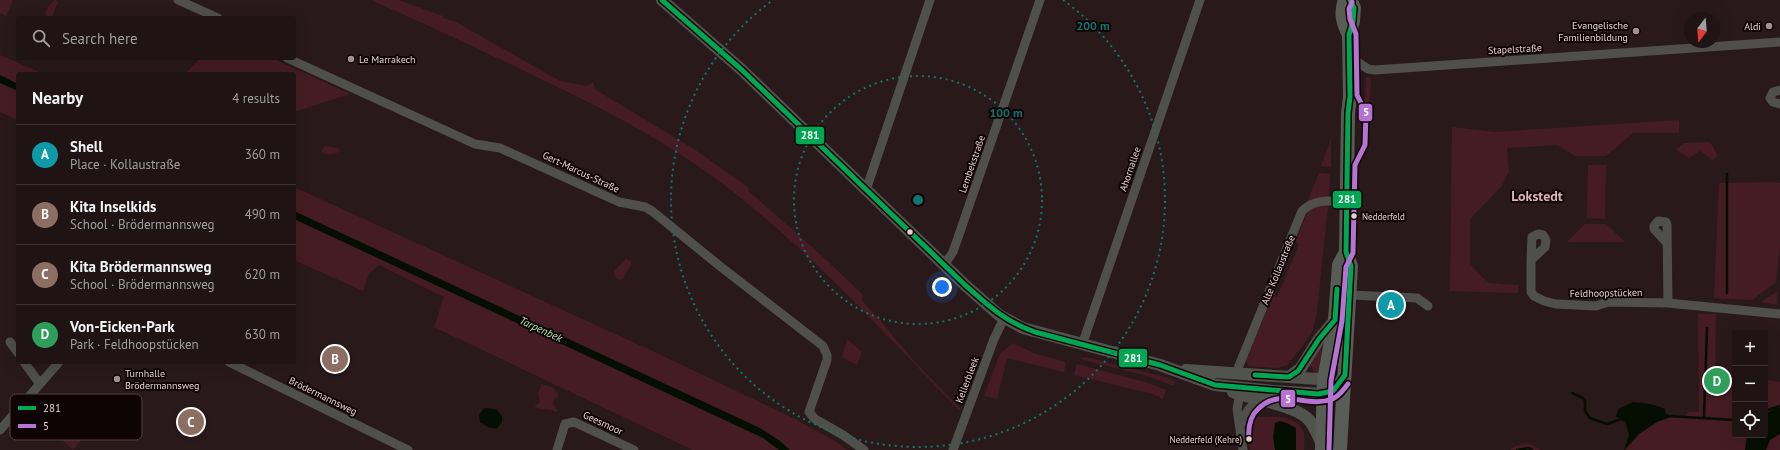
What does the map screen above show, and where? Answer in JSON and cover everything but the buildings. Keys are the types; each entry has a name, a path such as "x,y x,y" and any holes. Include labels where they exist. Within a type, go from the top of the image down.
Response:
{"main road":[{"path":"662,0 742,70 944,265 989,307 1004,318 1029,330 1082,345 1160,365 1199,372 1289,377 1324,386 1329,393 1337,387 1346,374"},
{"path":"1345,0 1342,8 1343,21 1349,35"},
{"path":"1340,450 1346,374 1351,266 1346,252 1348,202 1349,35 1354,15 1354,8 1350,0"},
{"path":"1322,448 1324,386 1335,320 1339,265 1346,252"},
{"path":"1289,377 1301,368 1319,339 1335,320"},
{"path":"1160,365 1215,385 1241,391 1274,391 1324,386"},
{"path":"1241,391 1244,382 1251,375"},
{"path":"1337,387 1344,401"},
{"path":"1241,391 1257,400 1291,409 1304,415 1312,423 1322,448"}],"street":[{"path":"178,0 214,16"},
{"path":"866,190 930,0"},
{"name":"Lembekstraße","path":"944,265 953,252 1040,0"},
{"name":"Ahornallee","path":"1082,345 1200,0"},
{"name":"Stapelstraße","path":"1350,57 1372,70 1780,42"},
{"name":"Gert-Marcus-Straße","path":"291,60 475,144 500,148 619,202 645,207 652,211 823,346 827,355 810,412 815,419 843,435 864,450"},
{"path":"1780,90 1773,92 1770,98 1773,102 1780,104"},
{"name":"Alte Kollaustraße","path":"1238,374 1238,368 1302,211 1312,204 1324,201 1348,202"},
{"path":"1667,244 1668,303"},
{"name":"Feldhoopstücken","path":"1531,260 1531,292 1534,296 1544,301 1556,304 1596,306 1608,302 1668,303 1780,314"},
{"path":"1350,295 1417,298 1428,306"},
{"name":"Kellerbleek","path":"953,450 994,339 1004,318"},
{"path":"10,342 16,350"},
{"path":"25,364 40,384"},
{"path":"31,394 57,364"},
{"name":"Brödermannsweg","path":"233,364 408,450"},
{"path":"1241,391 1237,409 1243,450"},
{"path":"1240,427 1248,410 1257,400 1274,391"},
{"path":"0,430 10,418"},
{"name":"Geesmoor","path":"557,450 565,424 574,422 634,450"}],"shaded area":[{"path":"0,0 13,0 6,16 0,13"},
{"path":"55,0 58,2 52,16 47,16 46,10"},
{"path":"371,0 398,0 443,16 443,18 456,22 560,81 587,86 593,82 596,90 694,149 749,188 748,191 806,241 862,294 862,301 914,361 960,408 959,410 869,317 807,256 742,199 688,159 648,134 586,101 479,49"},
{"path":"0,55 39,72 16,72 16,119 0,112"},
{"path":"198,60 276,60 350,94 296,111 296,72 187,72"},
{"path":"1366,77 1371,78 1366,152 1363,152"},
{"path":"1679,120 1679,133 1633,133 1606,156 1575,156 1557,145 1507,148 1509,171 1502,186 1470,219 1470,264 1488,283 1518,285 1518,293 1450,291 1452,127 1495,132"},
{"path":"1331,139 1331,167 1321,166"},
{"path":"1710,142 1718,156 1713,160 1700,151 1689,158 1676,150 1684,143"},
{"path":"325,146 338,148 339,152 330,154 323,153 321,151"},
{"path":"1588,165 1606,165 1605,219 1587,218"},
{"path":"1319,173 1330,174 1329,198 1307,202"},
{"path":"1719,183 1780,183 1780,246 1776,282 1752,300 1714,298"},
{"path":"296,188 659,354 795,419 835,441 847,450 693,450 434,327 444,297 379,265 369,274 363,291 296,261"},
{"path":"1328,205 1317,312 1313,330 1302,347 1287,365 1277,368 1248,366 1246,361 1272,297 1277,297 1299,245 1295,241 1307,214 1315,207"},
{"path":"1585,224 1606,224 1625,242 1567,242"},
{"path":"626,259 631,261 631,264 623,279 619,280 614,275 614,271"},
{"path":"1778,291 1777,305 1761,302"},
{"path":"1698,314 1716,314 1715,374 1732,377 1732,438 1768,438 1768,380 1780,382 1780,450 1626,450 1639,434 1657,422 1673,416 1684,417 1688,412 1699,412"},
{"path":"847,339 862,352 857,365 842,357"},
{"path":"1325,341 1319,373 1314,373 1312,367 1308,363"},
{"path":"1013,343 1036,354 1066,362 1064,372 1007,358 997,399 984,396 1000,354"},
{"path":"1086,357 1165,377 1175,381 1174,386 1147,376 1080,359"},
{"path":"1077,364 1145,382 1166,390 1163,399 1153,394 1074,375"},
{"path":"542,384 553,388 558,394 558,397 554,399 553,405 558,410 556,412 536,408 535,406 540,402 538,394"},
{"path":"1254,417 1276,417 1290,419 1296,422 1301,427 1304,434 1304,450 1250,450 1248,435"},
{"path":"62,440 82,440 73,450"},
{"path":"1529,443 1541,450 1510,450 1515,446"}],"water":[{"path":"0,75 16,83 16,90 0,83"},
{"name":"Tarpenbek","path":"296,212 760,428 780,441 790,450 779,450 763,438 296,220"},
{"path":"1633,402 1661,407 1665,409 1666,414 1673,416 1657,422 1639,434 1624,450 1629,435 1625,421 1616,417 1618,409"},
{"path":"484,408 496,409 502,416 502,422 497,429 488,427 480,422 479,415"},
{"path":"1776,408 1780,408 1780,434 1770,440 1766,450 1745,450 1747,438 1768,438 1768,412"},
{"path":"1280,421 1296,428 1296,450 1275,450 1273,437 1275,423"}],"waterway":[{"path":"1727,174 1727,293"},
{"path":"1704,417 1707,328"},
{"path":"1572,393 1583,398 1585,401 1585,411 1590,418 1607,424 1621,419 1624,420"},
{"path":"1768,410 1780,406"},
{"path":"1668,416 1732,420"},
{"path":"1517,450 1529,448 1532,450"}],"transit line":[{"name":"281","path":"662,0 742,70 965,285 990,306 1014,323 1035,332 1160,365 1215,385 1318,394 1333,391 1345,375 1351,266 1346,252 1348,113 1350,97 1349,35 1353,21 1354,8 1350,0"},
{"name":"5","path":"1329,450 1331,381 1342,321 1346,267 1353,253 1355,165 1365,145 1366,113 1357,95 1356,34 1350,19 1349,9 1352,2"},
{"name":"281","path":"1255,375 1289,377 1298,371 1319,339 1335,320 1337,289"},
{"name":"5","path":"1249,440 1249,427 1251,419 1255,412 1267,402 1285,398 1313,402 1332,399 1337,397 1348,384"}],"place":[{"name":"Aldi","path":"1769,26"},
{"name":"Evangelische Familienbildung","path":"1636,31"},
{"name":"Le Marrakech","path":"351,59"},
{"name":"Nedderfeld","path":"1354,216"},
{"name":"Shell","path":"1391,305"},
{"name":"Kita Inselkids","path":"335,359"},
{"name":"Turnhalle Brödermannsweg","path":"117,379"},
{"name":"Von-Eicken-Park","path":"1717,381"},
{"name":"Kita Brödermannsweg","path":"191,422"},
{"name":"Nedderfeld (Kehre)","path":"1249,439"}],"district":[{"name":"Lokstedt","path":"1537,196"}]}
